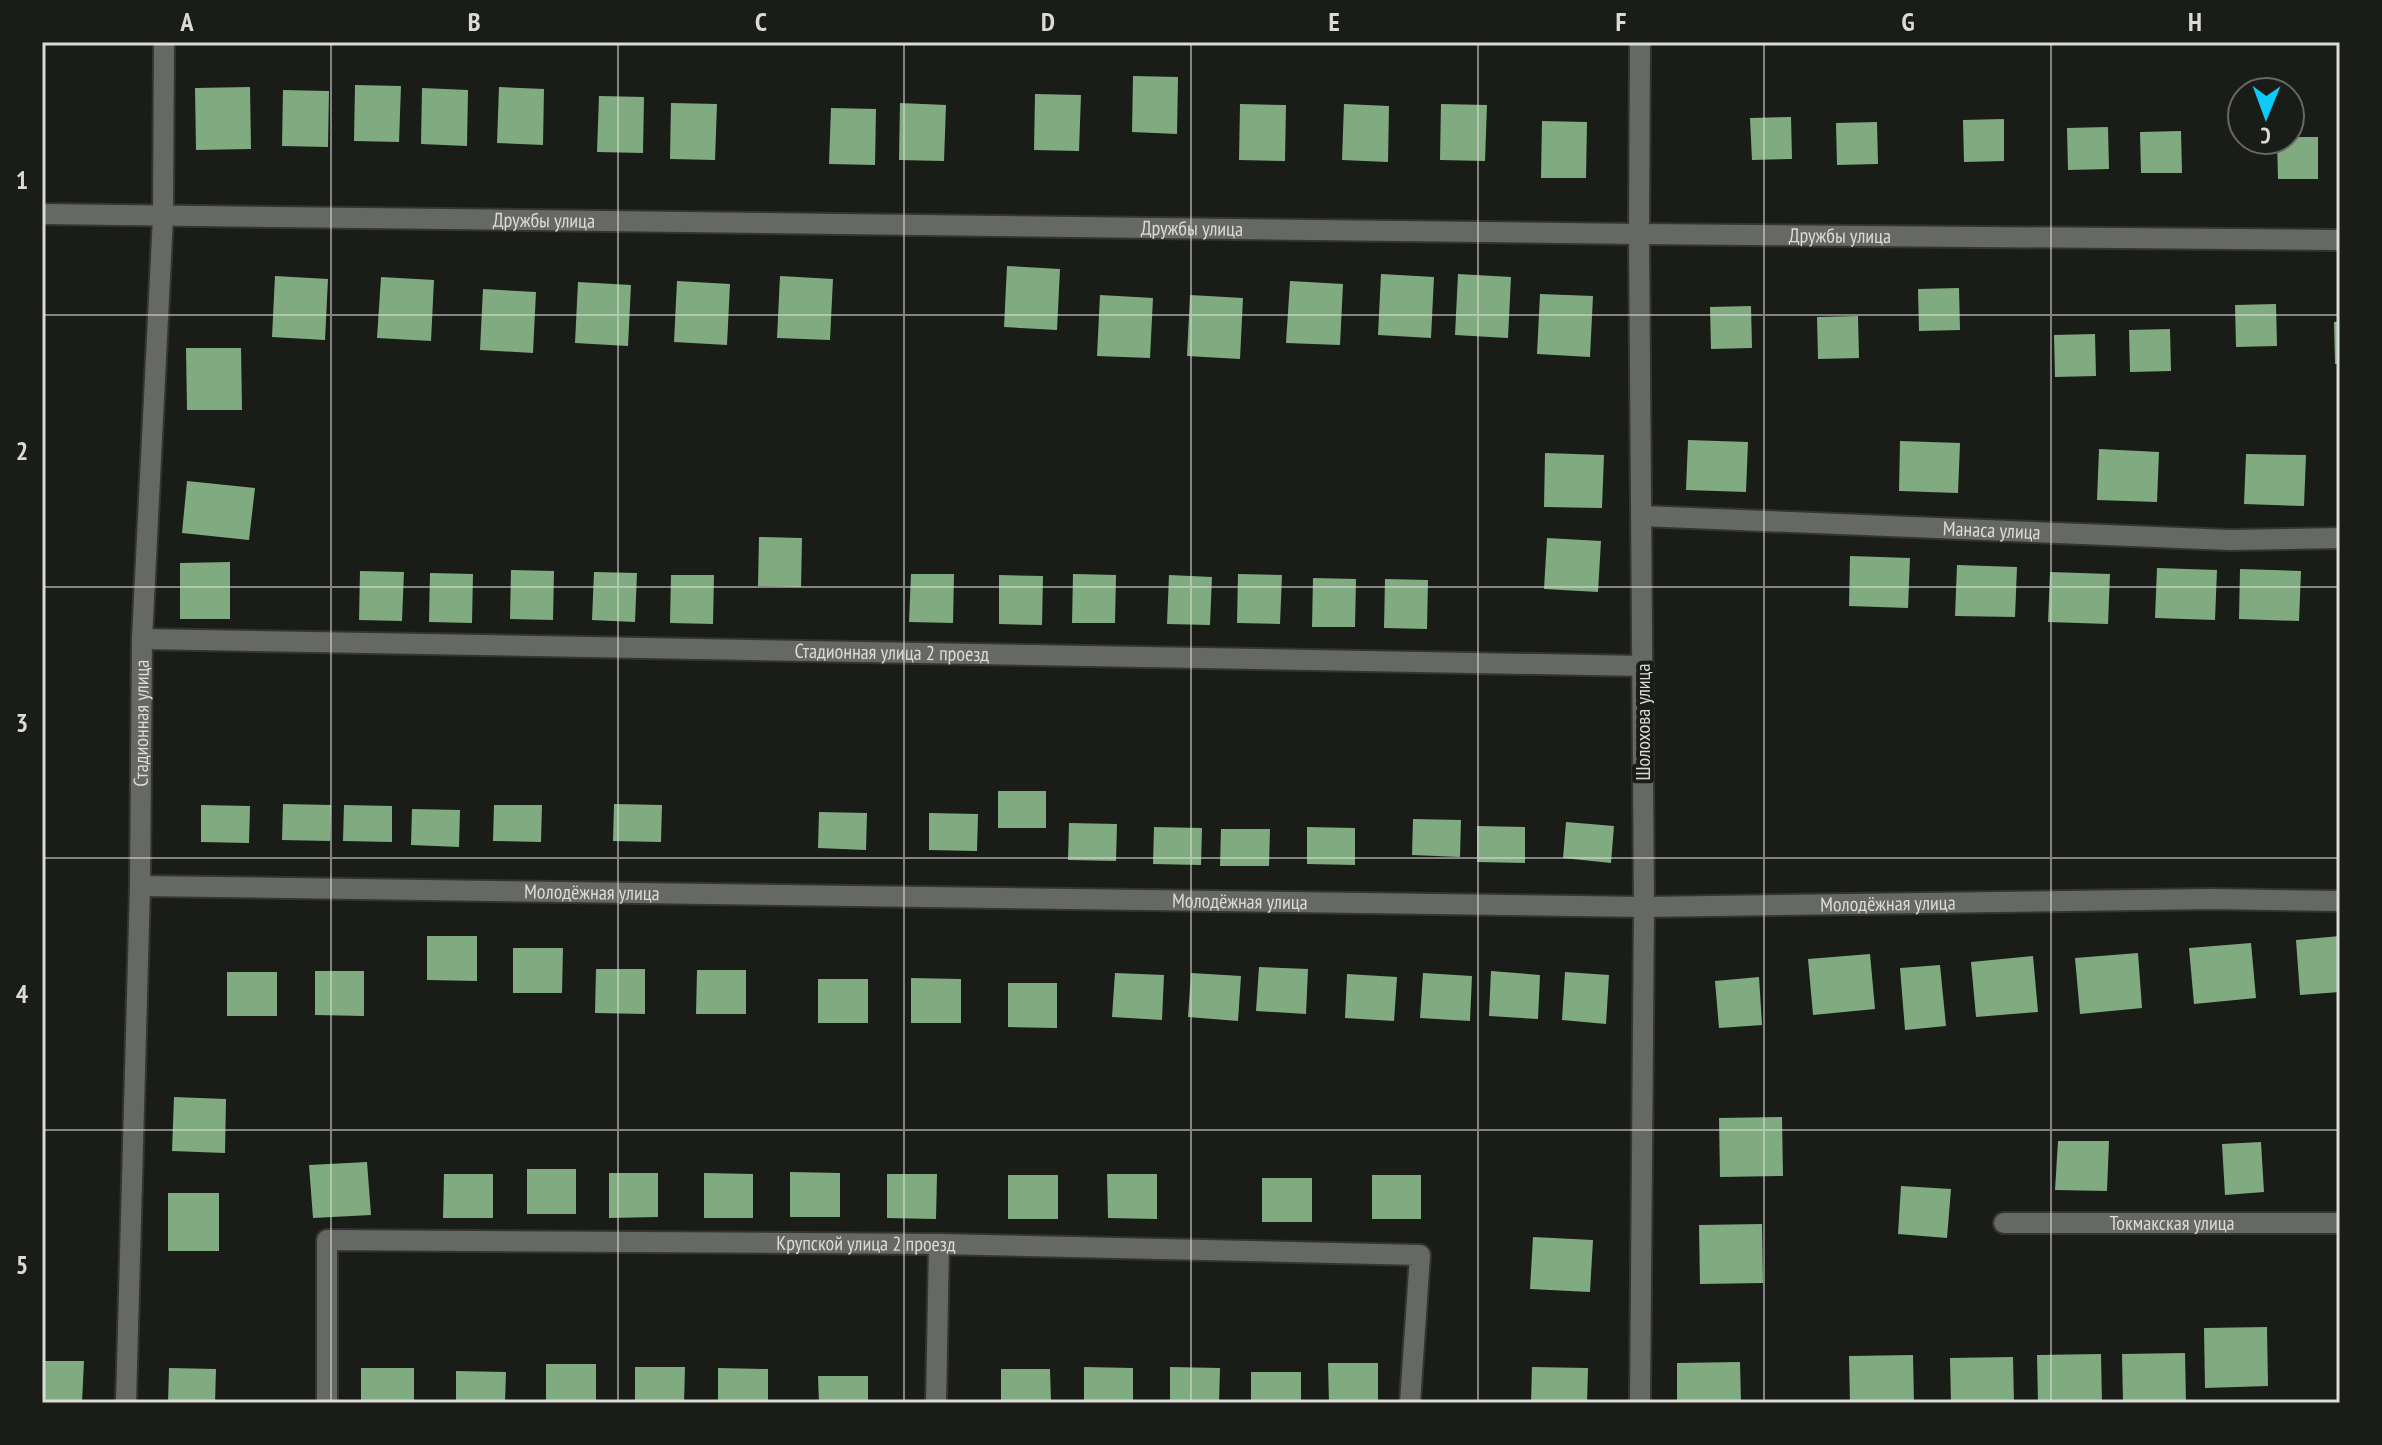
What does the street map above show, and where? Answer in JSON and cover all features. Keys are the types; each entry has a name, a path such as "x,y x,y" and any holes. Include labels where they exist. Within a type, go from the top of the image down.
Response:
{"street":[{"name":"Стадионная улица","path":"126,1403 140,886 142,639 163,217 164,42"},
{"name":"Шолохова улица","path":"1640,42 1644,907 1640,1403"},
{"name":"Дружбы улица","path":"42,214 2340,240"},
{"name":"Манаса улица","path":"1642,516 2230,540 2340,538"},
{"name":"Стадионная улица 2 проезд","path":"142,639 1643,666"},
{"name":"Молодёжная улица","path":"140,886 1644,907 2211,899 2340,901"},
{"name":"Токмакская улица","path":"2004,1223 2340,1223"},
{"name":"Крупской улица 2 проезд","path":"327,1403 327,1240 939,1244 1420,1255 1410,1403"},
{"path":"936,1403 939,1244"}],"building":[{"path":"1133,76 1178,77 1177,134 1132,132"},
{"path":"355,85 401,86 399,142 354,141"},
{"path":"250,87 251,149 196,150 195,88"},
{"path":"499,87 544,89 543,145 497,143"},
{"path":"422,88 468,90 467,146 421,144"},
{"path":"283,90 329,91 328,147 282,146"},
{"path":"1035,94 1081,95 1079,151 1034,150"},
{"path":"599,96 644,97 643,153 597,152"},
{"path":"671,103 717,104 715,160 670,159"},
{"path":"900,103 946,105 944,161 899,160"},
{"path":"1240,104 1286,105 1285,161 1239,160"},
{"path":"1344,104 1389,106 1388,162 1342,160"},
{"path":"1441,104 1487,105 1485,161 1440,160"},
{"path":"831,108 876,109 875,165 829,164"},
{"path":"1791,117 1792,159 1752,160 1750,118"},
{"path":"2004,119 2004,161 1964,162 1963,120"},
{"path":"1542,121 1587,122 1586,178 1541,178"},
{"path":"1877,122 1878,164 1837,165 1836,123"},
{"path":"2108,127 2109,169 2068,170 2067,128"},
{"path":"2181,131 2182,173 2141,173 2140,132"},
{"path":"2306,137 2318,137 2318,179 2278,179 2277,156 2306,156"},
{"path":"1007,266 1060,269 1057,330 1004,327"},
{"path":"1381,274 1434,277 1431,338 1378,335"},
{"path":"1458,274 1511,277 1508,338 1455,335"},
{"path":"275,276 328,279 325,340 272,337"},
{"path":"780,276 833,279 830,340 777,338"},
{"path":"381,277 434,280 431,341 377,338"},
{"path":"677,281 730,284 727,345 674,342"},
{"path":"1290,281 1343,284 1340,345 1286,343"},
{"path":"578,282 631,285 628,346 575,343"},
{"path":"1959,288 1960,330 1919,331 1918,289"},
{"path":"483,289 536,292 533,353 480,350"},
{"path":"1540,294 1593,296 1590,357 1537,354"},
{"path":"1100,295 1153,298 1150,358 1097,356"},
{"path":"1190,295 1243,298 1240,359 1187,356"},
{"path":"2276,304 2277,346 2236,347 2235,305"},
{"path":"1751,306 1752,348 1711,349 1710,307"},
{"path":"1858,316 1859,358 1818,359 1817,317"},
{"path":"2340,321 2340,364 2335,364 2334,322"},
{"path":"2170,329 2171,371 2130,372 2129,330"},
{"path":"2095,334 2096,376 2055,377 2054,335"},
{"path":"186,348 241,348 242,410 187,410"},
{"path":"1688,440 1748,442 1746,492 1686,490"},
{"path":"1900,441 1960,443 1958,493 1899,491"},
{"path":"2099,449 2159,452 2157,502 2097,500"},
{"path":"1545,453 1604,455 1602,508 1544,507"},
{"path":"2246,454 2306,455 2304,506 2244,504"},
{"path":"187,481 255,488 249,540 182,533"},
{"path":"759,537 802,538 801,587 758,586"},
{"path":"1547,538 1601,541 1598,592 1544,589"},
{"path":"1850,556 1910,558 1908,608 1849,606"},
{"path":"230,562 230,619 180,619 180,563"},
{"path":"1957,565 2017,567 2015,617 1955,616"},
{"path":"2157,568 2217,570 2215,620 2155,618"},
{"path":"2240,569 2301,571 2299,621 2239,619"},
{"path":"511,570 554,571 553,620 510,619"},
{"path":"360,571 404,572 402,621 359,620"},
{"path":"594,572 637,573 635,622 592,620"},
{"path":"2050,572 2110,574 2108,624 2048,622"},
{"path":"430,573 473,574 472,623 429,622"},
{"path":"911,574 954,574 953,623 909,622"},
{"path":"1073,574 1116,575 1115,623 1072,623"},
{"path":"1238,574 1282,575 1280,624 1237,623"},
{"path":"671,575 714,575 713,624 670,623"},
{"path":"999,575 1043,576 1042,625 999,624"},
{"path":"1169,575 1212,577 1210,625 1167,624"},
{"path":"1313,578 1356,579 1355,627 1312,627"},
{"path":"1385,579 1428,580 1427,629 1384,628"},
{"path":"998,791 1046,791 1046,828 998,828"},
{"path":"283,804 331,805 330,841 282,840"},
{"path":"614,804 662,805 661,842 613,841"},
{"path":"201,805 250,806 249,843 201,842"},
{"path":"344,805 392,806 392,842 343,841"},
{"path":"494,805 542,805 541,842 493,841"},
{"path":"412,809 460,810 459,847 411,845"},
{"path":"819,812 867,813 866,850 818,848"},
{"path":"929,813 978,814 977,851 929,850"},
{"path":"1413,819 1461,820 1460,857 1412,855"},
{"path":"1566,822 1614,826 1611,863 1563,858"},
{"path":"1069,823 1117,824 1116,861 1068,860"},
{"path":"1477,826 1525,827 1525,863 1477,862"},
{"path":"1154,827 1202,828 1201,865 1153,864"},
{"path":"1307,827 1355,828 1355,865 1307,864"},
{"path":"1221,829 1270,829 1269,866 1220,866"},
{"path":"427,936 477,936 477,981 427,980"},
{"path":"2340,936 2340,992 2300,995 2296,940"},
{"path":"2251,943 2256,998 2194,1004 2189,948"},
{"path":"513,948 563,948 562,993 513,993"},
{"path":"2138,953 2142,1008 2080,1014 2075,958"},
{"path":"1870,954 1875,1009 1813,1015 1808,959"},
{"path":"2033,956 2038,1012 1976,1017 1971,962"},
{"path":"1940,965 1946,1026 1905,1030 1900,968"},
{"path":"1259,967 1308,969 1306,1014 1256,1011"},
{"path":"596,969 645,969 645,1014 595,1013"},
{"path":"697,970 746,970 746,1014 696,1014"},
{"path":"315,971 364,971 364,1016 315,1015"},
{"path":"1491,971 1540,975 1538,1019 1489,1016"},
{"path":"227,972 277,972 277,1016 227,1016"},
{"path":"1565,972 1609,975 1606,1024 1562,1020"},
{"path":"1115,973 1164,975 1162,1020 1112,1017"},
{"path":"1191,973 1241,976 1238,1021 1188,1017"},
{"path":"1423,973 1472,976 1470,1021 1420,1018"},
{"path":"1347,974 1397,977 1394,1021 1345,1018"},
{"path":"1759,977 1762,1025 1719,1028 1715,981"},
{"path":"911,978 961,979 961,1023 911,1023"},
{"path":"818,979 868,979 868,1023 818,1023"},
{"path":"1008,983 1057,983 1057,1028 1008,1027"},
{"path":"174,1097 226,1099 225,1153 172,1151"},
{"path":"1782,1117 1783,1176 1720,1177 1719,1118"},
{"path":"2058,1141 2109,1141 2107,1191 2055,1190"},
{"path":"2261,1142 2264,1192 2225,1195 2222,1144"},
{"path":"367,1162 371,1215 313,1218 309,1165"},
{"path":"527,1169 576,1169 576,1214 527,1214"},
{"path":"790,1172 840,1173 840,1217 790,1217"},
{"path":"609,1173 658,1173 658,1217 609,1218"},
{"path":"704,1173 753,1174 753,1218 704,1218"},
{"path":"444,1174 493,1174 493,1218 443,1218"},
{"path":"887,1174 937,1174 936,1219 887,1218"},
{"path":"1107,1174 1157,1174 1157,1219 1108,1218"},
{"path":"1008,1175 1058,1175 1058,1219 1008,1219"},
{"path":"1372,1175 1421,1175 1421,1219 1372,1219"},
{"path":"1262,1178 1312,1178 1312,1222 1262,1222"},
{"path":"1901,1186 1951,1189 1947,1238 1898,1234"},
{"path":"168,1193 219,1193 219,1251 168,1251"},
{"path":"1762,1224 1763,1283 1700,1284 1699,1225"},
{"path":"1533,1237 1593,1240 1590,1292 1530,1289"},
{"path":"2267,1327 2268,1386 2205,1388 2204,1328"},
{"path":"2185,1353 2186,1403 2123,1403 2122,1354"},
{"path":"2101,1354 2102,1403 2038,1403 2037,1355"},
{"path":"1913,1355 1914,1403 1850,1403 1849,1356"},
{"path":"2013,1357 2014,1403 1951,1403 1950,1358"},
{"path":"42,1361 84,1361 82,1403 42,1403"},
{"path":"1740,1362 1741,1403 1677,1403 1677,1363"},
{"path":"1328,1363 1378,1363 1378,1403 1329,1403"},
{"path":"546,1364 596,1364 596,1403 546,1403"},
{"path":"635,1367 685,1367 684,1403 635,1403"},
{"path":"1084,1367 1133,1368 1133,1403 1084,1403"},
{"path":"1170,1367 1220,1368 1219,1403 1170,1403"},
{"path":"1532,1367 1588,1368 1587,1403 1531,1403"},
{"path":"169,1368 216,1369 215,1403 168,1403"},
{"path":"361,1368 414,1368 414,1403 361,1403"},
{"path":"718,1368 768,1369 768,1403 718,1403"},
{"path":"1001,1369 1050,1369 1051,1403 1001,1403"},
{"path":"456,1371 506,1372 505,1403 456,1403"},
{"path":"1251,1372 1301,1372 1301,1403 1251,1403"},
{"path":"818,1376 868,1376 868,1403 819,1403"}]}
